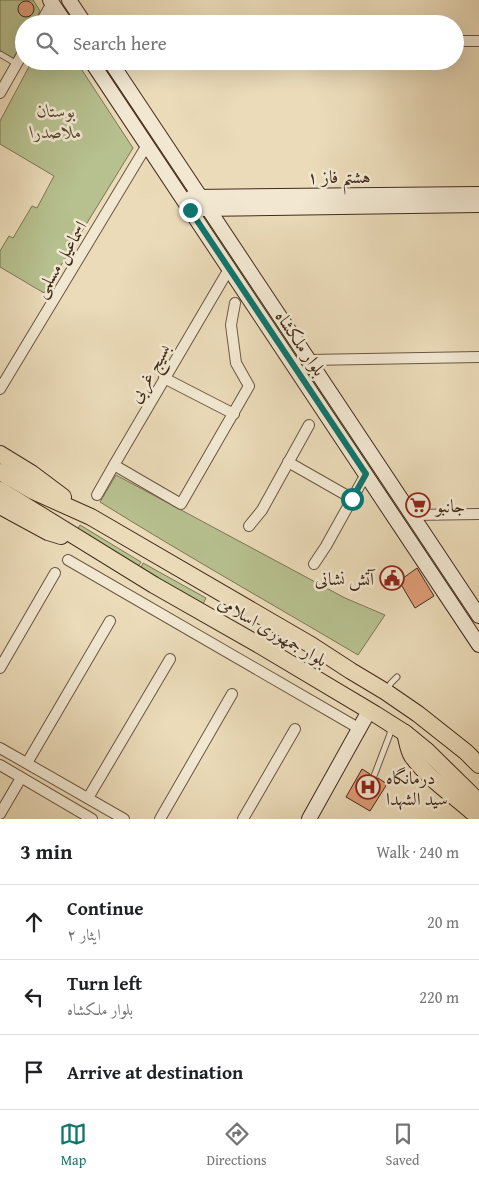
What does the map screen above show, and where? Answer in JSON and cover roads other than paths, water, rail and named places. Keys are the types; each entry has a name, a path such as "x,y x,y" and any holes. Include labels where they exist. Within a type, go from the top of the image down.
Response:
{"main road":[{"path":"69,0 79,15"},
{"path":"51,2 60,15"},
{"name":"بلوار ملکشاه","path":"97,70 479,645"},
{"name":"بلوار ملکشاه","path":"116,70 476,611"},
{"name":"هشتم فاز ۱","path":"181,197 479,194"},
{"name":"هشتم فاز ۱","path":"190,210 479,205"},
{"path":"0,454 31,473 91,517"},
{"path":"0,472 28,497"},
{"path":"0,490 28,497"},
{"name":"بلوار جمهوری اسلامی","path":"28,497 91,517 312,645 386,692 424,719 472,755 479,765"},
{"name":"بلوار جمهوری اسلامی","path":"28,497 85,543 317,679 405,733 433,757 479,802"},
{"path":"0,506 48,532 85,543"},
{"path":"433,575 443,576 447,567"},
{"path":"462,618 461,613 466,606 476,611"},
{"path":"317,679 330,670 329,656"},
{"path":"309,819 369,711"},
{"path":"424,719 479,778"},
{"path":"405,733 411,754 433,780 479,818"}],"street":[{"path":"44,15 51,2"},
{"path":"464,42 479,41"},
{"path":"0,93 15,67"},
{"name":"اسماعیل مسلمی","path":"0,389 147,145"},
{"name":"بسیج غربی","path":"97,495 229,269"},
{"path":"114,465 181,504 249,386 236,363 230,325 235,303"},
{"path":"310,360 479,358"},
{"path":"164,378 234,414"},
{"path":"249,526 262,510 309,426"},
{"path":"288,462 352,499"},
{"path":"314,564 366,474"},
{"path":"412,515 479,514"},
{"path":"68,560 241,658 360,729"},
{"path":"0,668 54,573"},
{"path":"27,763 110,621"},
{"path":"88,798 170,659"},
{"path":"160,819 232,694"},
{"path":"243,819 295,729"},
{"path":"0,748 121,818"},
{"path":"0,765 85,817"},
{"path":"0,814 21,778"},
{"path":"52,796 60,782"}],"lane":[{"path":"0,54 15,63"},
{"path":"386,692 398,677"},
{"path":"374,776 390,734 390,724"}],"place":[{"name":"جانبو","path":"418,505"},
{"name":"آتش نشانی","path":"392,578"},
{"name":"درمانگاه سید الشهدا","path":"368,787"}],"park label":[{"name":"بوستان ملاصدرا","path":"56,120"}]}
